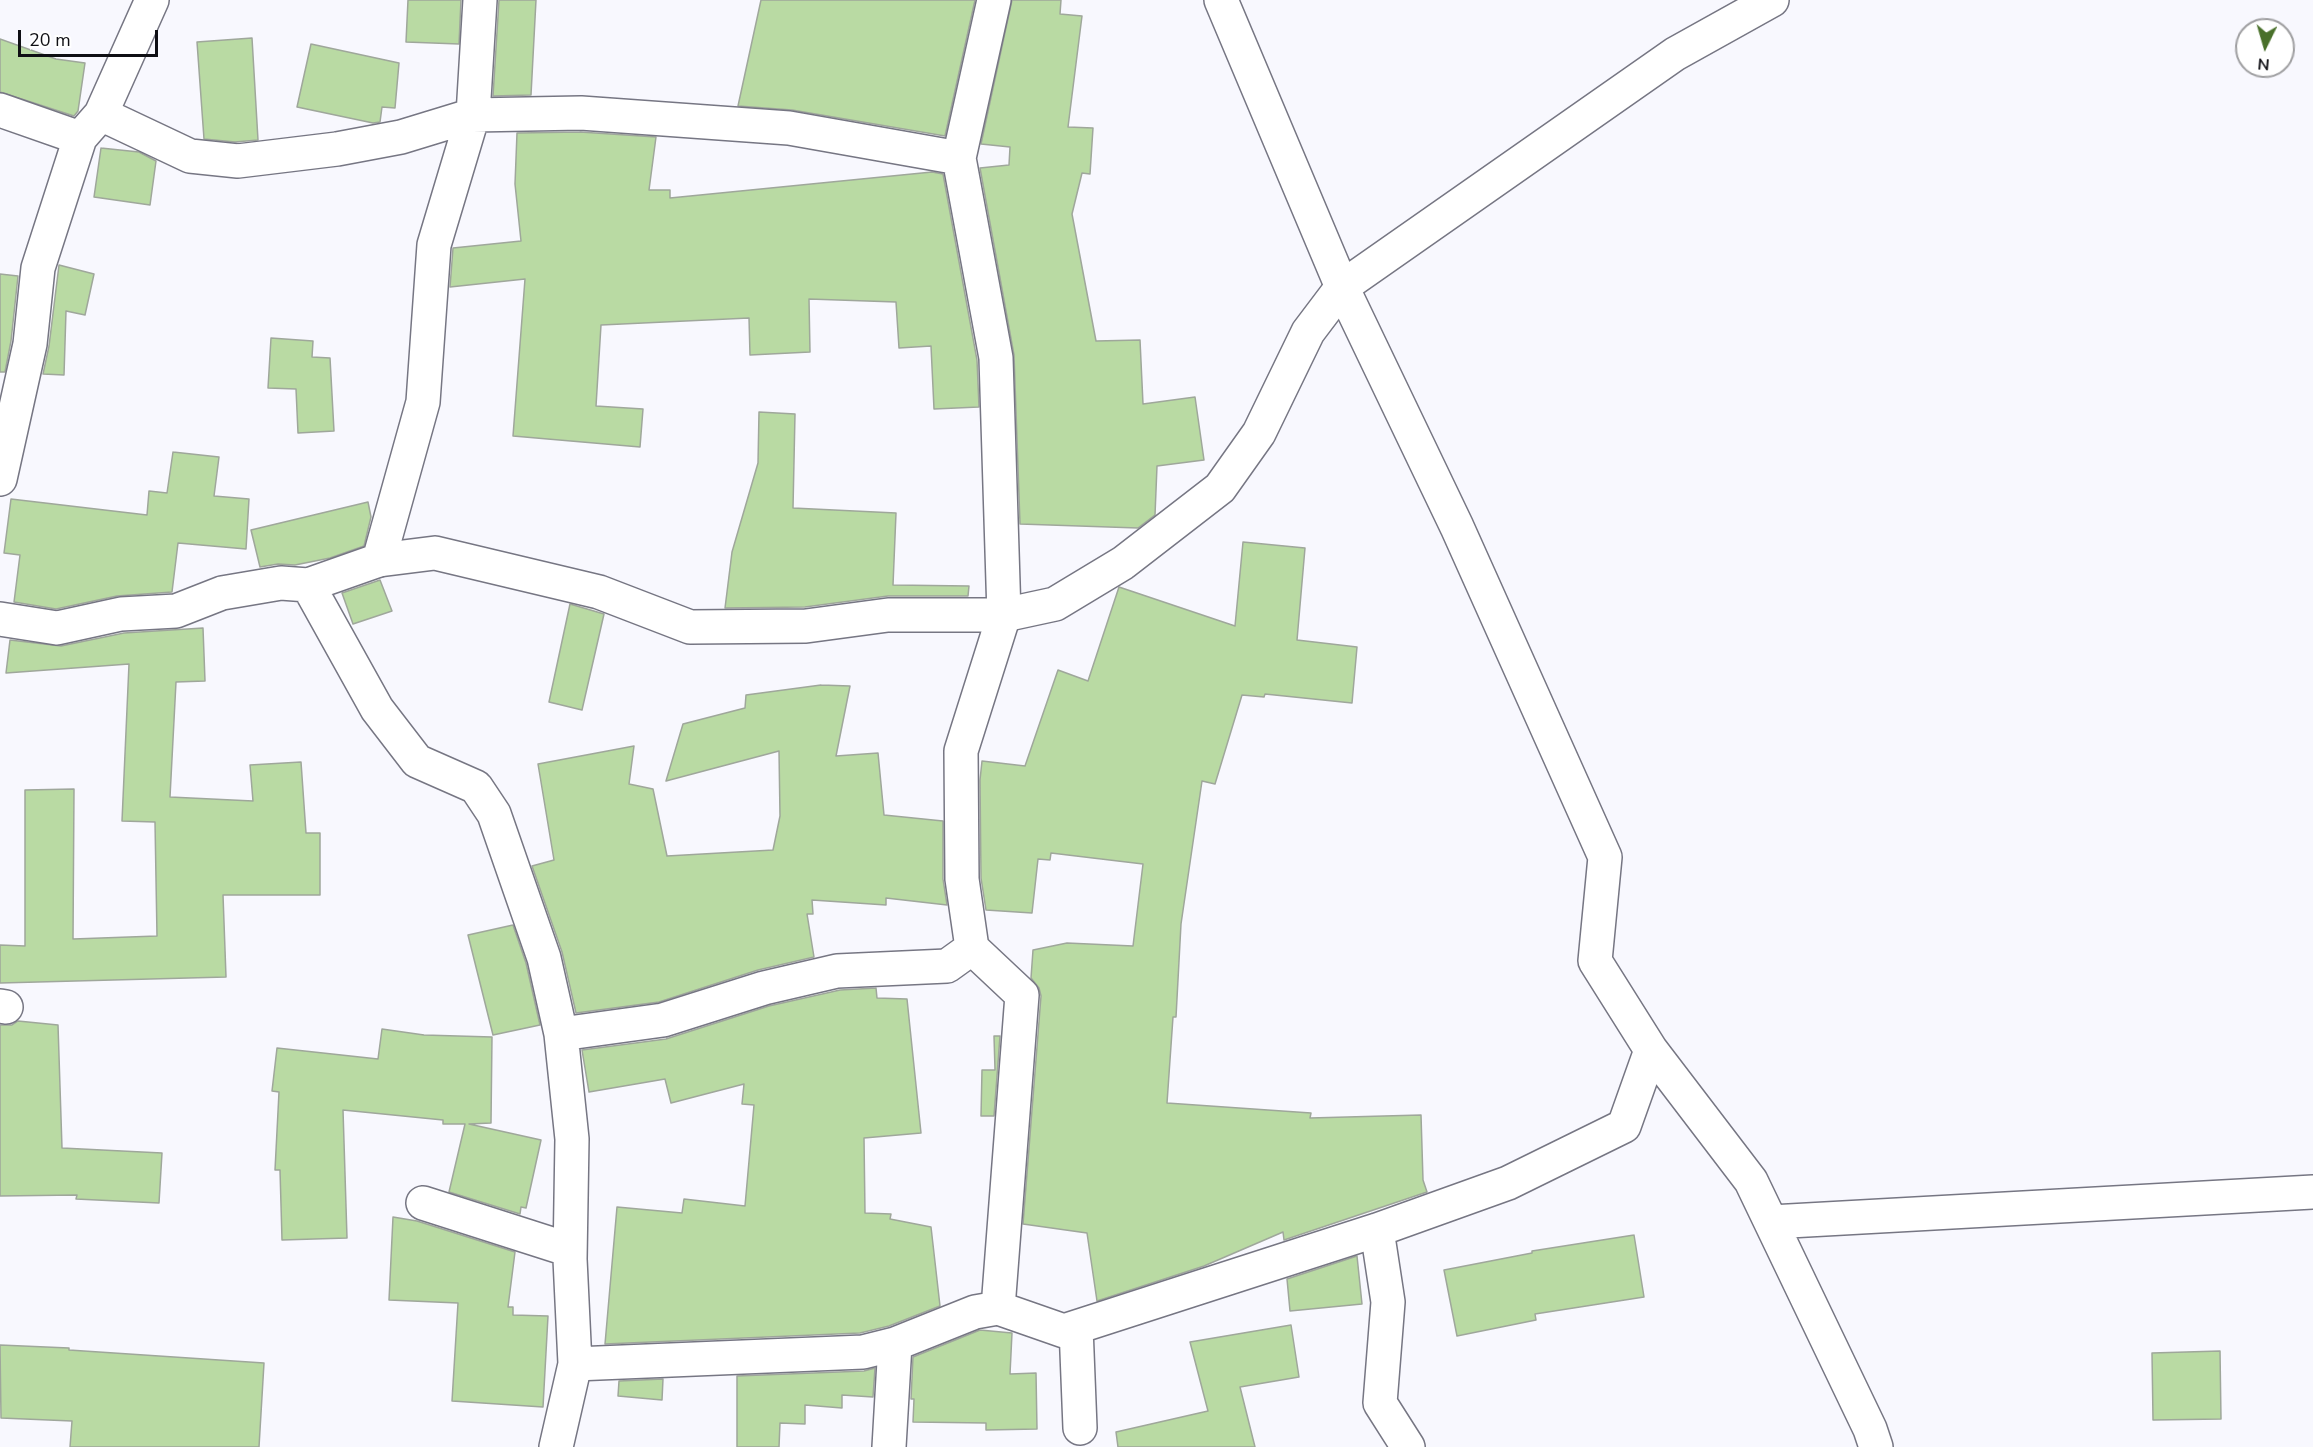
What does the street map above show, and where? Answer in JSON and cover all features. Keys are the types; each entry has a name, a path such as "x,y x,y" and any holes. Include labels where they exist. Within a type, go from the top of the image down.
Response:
{"street":[{"path":"0,480 30,344 38,268 80,138 101,114 152,0"},
{"path":"379,560 423,402 434,245 473,115 480,0"},
{"path":"993,0 959,158 996,358 1004,615 961,751 962,879 972,948 1022,995 998,1308"},
{"path":"1221,0 1342,287 1457,527 1605,857 1595,961 1651,1050 1751,1181 1870,1429 1876,1447"},
{"path":"0,619 57,628 122,614 176,611 222,593 281,584 308,585 379,560 435,554 599,592 690,627 806,626 888,615 1004,615 1055,604 1123,563 1220,488 1259,433 1308,332 1342,287 1675,54 1772,0"},
{"path":"0,110 80,138"},
{"path":"101,114 190,156 238,161 337,149 401,137 473,115 581,113 789,128 959,158"},
{"path":"308,585 377,709 417,761 476,787 494,814 544,958 561,1034 572,1139 570,1250 575,1364 556,1447"},
{"path":"561,1034 663,1020 764,988 837,971 946,966 972,948"},
{"path":"575,1364 862,1352 895,1344 975,1312 998,1308 1064,1331 1377,1230 1508,1183 1624,1126 1651,1050"},
{"path":"1772,1222 2313,1192"},
{"path":"423,1203 570,1250"},
{"path":"1377,1230 1388,1302 1380,1404 1408,1447"},
{"path":"1076,1326 1080,1428"},
{"path":"889,1447 895,1344"}],"building":[{"path":"408,0 461,0 459,44 406,42"},
{"path":"499,0 536,0 531,95 493,96"},
{"path":"761,0 975,0 945,136 792,110 738,106"},
{"path":"1012,0 1061,0 1060,14 1082,16 1068,127 1093,128 1090,174 1082,173 1072,214 1096,341 1140,340 1143,404 1195,397 1204,460 1157,466 1155,515 1138,528 1020,524 1014,355 980,168 1009,165 1010,147 981,144"},
{"path":"252,38 258,140 235,142 204,139 197,42"},
{"path":"0,39 56,59 85,63 78,111 74,116 0,92"},
{"path":"311,44 399,63 395,108 382,107 380,122 373,123 297,107"},
{"path":"580,132 656,137 649,190 670,190 670,198 932,172 943,174 977,360 979,407 934,409 931,346 899,348 896,302 809,299 810,352 750,355 749,318 601,325 596,406 643,409 640,447 513,436 525,279 450,287 453,248 521,241 515,184 517,133"},
{"path":"101,148 139,152 156,161 150,205 94,197"},
{"path":"59,265 94,274 85,315 66,311 64,375 43,374 49,346"},
{"path":"0,274 18,276 5,372 0,372"},
{"path":"271,338 313,341 312,357 330,358 334,431 298,433 296,389 268,388"},
{"path":"759,412 795,414 793,508 896,513 893,585 969,586 968,596 888,596 805,607 725,608 732,552 758,463"},
{"path":"173,452 219,457 214,496 249,499 246,549 178,543 172,592 117,596 56,609 14,602 20,555 4,553 11,499 147,515 149,491 167,493"},
{"path":"368,502 371,517 364,546 330,558 295,565 278,564 260,567 251,530"},
{"path":"1243,542 1305,548 1297,640 1357,647 1352,703 1265,694 1264,697 1242,695 1215,784 1202,781 1181,924 1176,1017 1173,1017 1167,1103 1311,1113 1310,1118 1421,1115 1423,1180 1427,1192 1284,1240 1283,1232 1204,1266 1097,1301 1087,1233 1023,1224 1041,996 1039,988 1031,978 1033,950 1067,943 1133,946 1143,864 1051,853 1050,860 1038,859 1032,913 986,910 981,878 980,780 982,761 1025,766 1058,670 1088,681 1119,587 1235,626"},
{"path":"380,580 392,611 353,624 342,593"},
{"path":"570,604 604,614 582,710 549,702"},
{"path":"203,628 205,681 176,682 170,797 253,801 250,765 301,762 306,833 320,833 320,895 223,895 226,977 0,983 0,945 25,946 25,790 74,789 73,939 157,936 155,822 122,821 129,664 6,673 10,640 61,646 124,633"},
{"path":"821,685 850,686 836,756 878,753 884,815 943,821 943,879 947,905 886,898 886,905 812,900 813,914 807,914 814,957 758,970 659,1002 576,1013 562,952 532,866 554,860 538,764 634,746 629,784 653,789 667,856 773,850 780,816 779,751 666,781 683,724 745,708 746,695"},
{"path":"513,925 526,963 540,1025 493,1035 468,935"},
{"path":"876,988 877,998 907,999 921,1133 864,1138 865,1213 891,1214 890,1219 931,1227 940,1306 889,1326 860,1333 605,1344 617,1207 682,1213 684,1199 745,1206 754,1105 742,1104 744,1084 671,1103 665,1079 589,1092 582,1050 666,1039 769,1006 840,990"},
{"path":"18,1021 58,1025 62,1148 162,1153 159,1203 76,1199 77,1195 0,1196 0,1025 12,1025"},
{"path":"382,1029 424,1035 492,1037 491,1123 469,1124 541,1140 526,1208 521,1207 520,1214 449,1192 465,1124 443,1124 443,1120 343,1110 347,1238 282,1240 280,1170 275,1170 279,1092 272,1091 277,1048 378,1059"},
{"path":"994,1036 1000,1036 994,1116 981,1116 982,1070 995,1070"},
{"path":"393,1217 417,1221 515,1252 508,1307 513,1307 513,1315 548,1316 543,1407 452,1401 458,1303 389,1300"},
{"path":"1634,1235 1644,1297 1535,1314 1536,1320 1457,1336 1444,1270 1532,1253 1532,1251"},
{"path":"1357,1256 1362,1304 1290,1311 1287,1279"},
{"path":"1291,1325 1299,1377 1240,1387 1255,1447 1118,1447 1116,1432 1208,1411 1190,1342"},
{"path":"980,1330 1012,1333 1010,1374 1036,1373 1037,1429 986,1430 986,1423 913,1422 914,1399 911,1399 913,1357"},
{"path":"0,1345 264,1363 259,1447 70,1447 72,1421 1,1418"},
{"path":"2220,1351 2221,1419 2153,1420 2152,1353"},
{"path":"875,1368 873,1397 842,1395 842,1408 805,1405 805,1424 780,1423 779,1447 737,1447 737,1376 864,1371"},
{"path":"663,1379 662,1400 618,1396 619,1381"}]}
